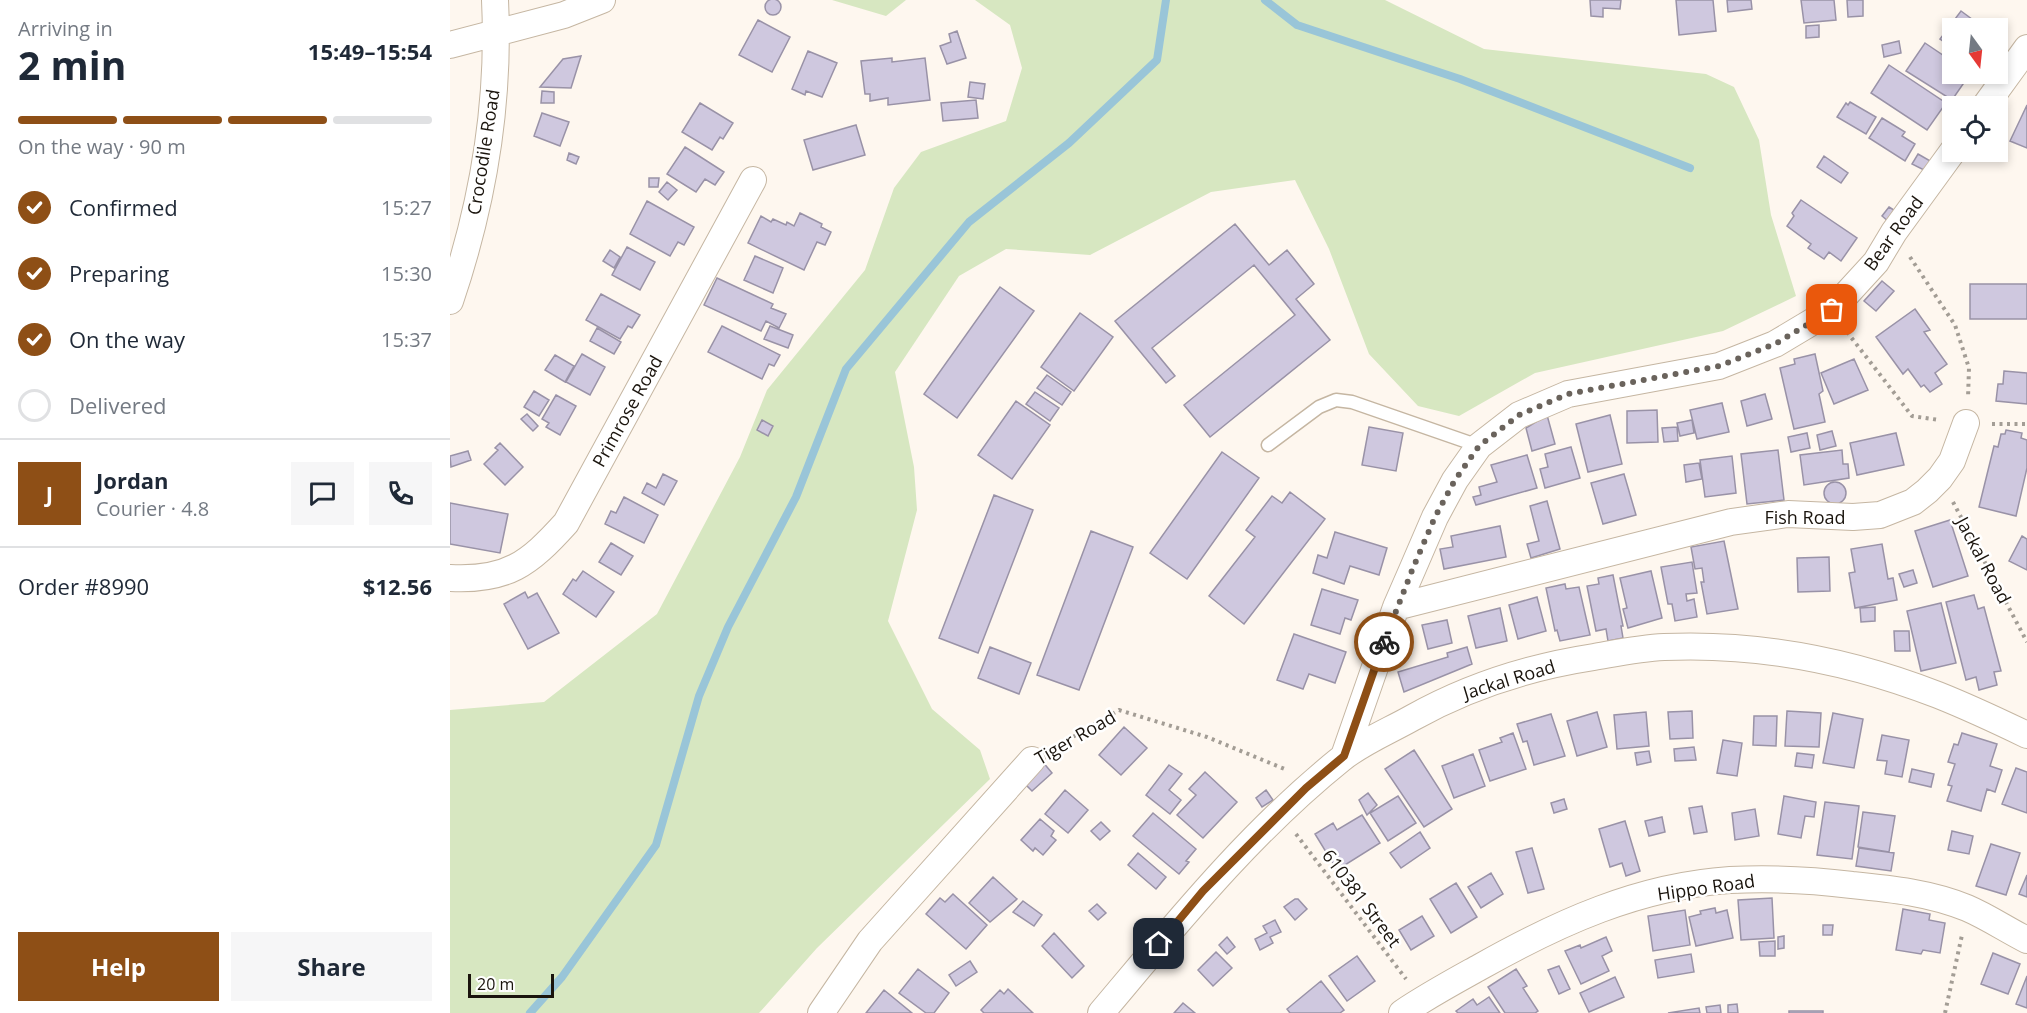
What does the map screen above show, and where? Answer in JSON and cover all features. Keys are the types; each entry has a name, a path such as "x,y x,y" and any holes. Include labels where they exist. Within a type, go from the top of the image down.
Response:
{"street":[{"name":"Crocodile Road","path":"450,301 465,256 483,177 493,107 495,0"},
{"path":"450,45 564,15 602,0"},
{"path":"1992,96 2027,48"},
{"name":"Bear Road","path":"1344,756 1396,607 1435,517 1455,480 1479,446 1519,415 1568,394 1719,366 1775,344 1830,310 1876,262 1894,232 1945,162"},
{"name":"Primrose Road","path":"450,578 492,577 515,568 544,548 566,523 753,180"},
{"name":"Fish Road","path":"1396,607 1731,522 1788,514 1853,517 1880,515 1913,502 1940,478 1952,461 1966,423"},
{"name":"Jackal Road","path":"1101,1013 1203,891 1280,813 1344,756 1466,690 1506,676 1558,663 1663,647 1753,649 1803,656 1837,664 1939,695 2027,735"},
{"name":"Tiger Road","path":"821,1013 870,941 1032,760"},
{"name":"Hippo Road","path":"1412,1006 1515,947 1580,915 1638,897 1699,884 1764,879 1815,881 1927,894 1968,908 2027,940"}],"lane":[{"path":"1268,445 1327,402 1343,400 1479,446"}],"path":[{"path":"1894,232 1955,325 1969,368 1966,423"},
{"path":"1830,310 1912,416 1966,423 2027,424"},
{"name":"Jackal Road","path":"1940,478 2027,642"},
{"name":"Tiger Road","path":"1032,760 1119,710 1207,737 1314,781"},
{"name":"610381 Street","path":"1280,813 1412,1006"},
{"path":"1945,1013 1968,908"}],"green space":[{"path":"832,0 906,0 886,16"},
{"path":"975,0 1385,0 1484,49 1706,74 1734,87 1759,140 1771,215 1796,296 1723,331 1535,373 1459,416 1418,406 1369,354 1329,249 1295,180 1211,192 1090,255 1006,249 959,276 895,372 914,467 917,510 888,621 932,709 980,750 990,779 817,948 759,1013 450,1013 450,710 544,702 657,614 740,457 767,390 865,270 894,188 921,152 1006,121 1022,68 1010,25"}],"building":[{"path":"770,-1 776,-1 781,7 779,13 770,15 765,10 765,4"},
{"path":"1590,0 1621,0 1620,9 1603,8 1603,17 1591,16"},
{"path":"1676,0 1713,0 1716,31 1679,35"},
{"path":"1727,0 1751,0 1752,9 1728,12"},
{"path":"1801,0 1834,0 1836,20 1804,23"},
{"path":"1847,0 1863,0 1863,16 1848,17"},
{"path":"1961,11 1970,18 1956,18"},
{"path":"758,20 790,37 772,72 739,55"},
{"path":"1819,25 1819,37 1806,38 1806,26"},
{"path":"957,31 966,58 947,64 940,46 951,42 949,34"},
{"path":"1899,41 1901,53 1884,57 1882,45"},
{"path":"1925,43 1942,55 1942,84 1963,84 1955,96 1946,96 1906,71"},
{"path":"808,51 837,63 822,97 806,91 805,95 792,89"},
{"path":"581,56 571,88 540,87 563,59"},
{"path":"892,58 892,62 925,58 930,100 888,105 888,98 870,101 870,94 865,94 861,61"},
{"path":"1889,65 1942,100 1942,109 1927,130 1871,93"},
{"path":"970,82 985,84 983,99 968,97"},
{"path":"542,91 554,92 554,103 541,103"},
{"path":"976,100 978,118 943,121 941,103"},
{"path":"1850,102 1876,117 1866,134 1837,117 1846,103 1848,105"},
{"path":"700,103 733,123 723,139 720,137 712,150 682,132"},
{"path":"2027,105 2027,148 2010,141"},
{"path":"542,113 569,122 560,146 534,136"},
{"path":"1882,118 1905,132 1902,136 1915,144 1905,161 1869,138"},
{"path":"856,125 865,155 813,170 804,140"},
{"path":"685,147 724,172 715,185 705,179 696,192 667,174"},
{"path":"569,153 579,157 576,164 567,160"},
{"path":"1918,154 1932,162 1926,171 1912,164"},
{"path":"1824,156 1848,173 1841,183 1817,167"},
{"path":"649,178 659,178 658,187 649,187"},
{"path":"667,182 677,190 668,200 659,192"},
{"path":"1801,200 1857,238 1841,261 1829,252 1824,259 1808,248 1811,244 1787,226"},
{"path":"647,201 694,227 684,245 678,242 670,256 630,234"},
{"path":"1889,207 1897,212 1889,222 1882,216"},
{"path":"800,213 822,224 821,227 831,232 825,245 817,242 804,270 748,243 761,216 771,222 773,219 794,226"},
{"path":"1235,224 1269,265 1287,250 1314,284 1296,299 1330,340 1210,437 1184,405 1295,315 1254,265 1152,348 1175,376 1166,383 1115,321"},
{"path":"627,247 655,262 640,290 612,275"},
{"path":"610,250 620,257 614,268 603,261"},
{"path":"755,256 783,268 773,293 744,280"},
{"path":"717,278 773,304 771,308 786,314 779,328 766,321 761,331 704,305"},
{"path":"1882,281 1894,291 1876,311 1864,301"},
{"path":"1970,284 2027,284 2027,319 1970,319"},
{"path":"1000,287 1034,311 957,418 924,394"},
{"path":"601,294 640,315 632,328 628,326 620,339 586,320"},
{"path":"1915,309 1930,330 1924,332 1947,364 1935,373 1942,384 1930,392 1924,385 1921,387 1908,369 1903,374 1876,337"},
{"path":"1080,313 1113,337 1074,391 1041,367"},
{"path":"722,326 780,355 774,366 769,364 762,379 708,352"},
{"path":"770,326 793,335 788,348 764,339"},
{"path":"597,328 621,342 614,354 590,341"},
{"path":"582,354 605,367 590,395 566,382"},
{"path":"1815,354 1823,391 1819,394 1825,422 1794,429 1780,368 1795,364 1794,359"},
{"path":"555,355 574,366 565,382 545,370"},
{"path":"1854,359 1868,390 1834,404 1821,373"},
{"path":"2004,371 2027,373 2027,404 1996,401 1998,384 2003,384"},
{"path":"1047,375 1071,392 1062,405 1037,388"},
{"path":"534,391 549,400 539,416 524,407"},
{"path":"1035,392 1059,408 1050,421 1026,404"},
{"path":"1765,394 1772,419 1747,426 1741,401"},
{"path":"556,395 576,406 560,435 546,427 549,423 542,419"},
{"path":"1016,401 1050,425 1012,479 978,455"},
{"path":"1722,403 1729,432 1697,439 1690,410"},
{"path":"1657,410 1658,442 1627,443 1627,411"},
{"path":"527,414 538,426 533,431 521,419"},
{"path":"1547,415 1555,444 1532,451 1526,428"},
{"path":"1610,415 1622,464 1588,472 1576,424"},
{"path":"762,420 773,426 768,436 757,430"},
{"path":"1692,420 1694,433 1680,436 1677,423"},
{"path":"1369,427 1403,433 1396,471 1362,465"},
{"path":"1677,427 1678,441 1664,442 1662,428"},
{"path":"2006,430 2022,433 2021,438 2027,440 2027,468 2016,516 1979,507 1994,446 1998,447 2001,434 2005,434"},
{"path":"1832,431 1836,446 1820,450 1817,435"},
{"path":"1807,433 1810,448 1791,452 1788,437"},
{"path":"1896,433 1904,465 1857,475 1850,443"},
{"path":"500,443 523,467 505,485 484,464 498,450 495,448"},
{"path":"1571,447 1580,478 1545,488 1540,469 1548,467 1545,454"},
{"path":"1778,450 1784,500 1747,504 1741,454"},
{"path":"1842,450 1843,464 1848,464 1849,478 1804,485 1800,455"},
{"path":"468,451 471,460 451,467 450,456"},
{"path":"1222,452 1259,478 1187,579 1150,553"},
{"path":"1527,455 1537,488 1476,505 1473,497 1481,495 1479,487 1497,482 1491,465"},
{"path":"1732,456 1736,493 1705,497 1700,460"},
{"path":"1699,463 1702,479 1686,482 1684,465"},
{"path":"663,474 677,481 664,505 642,493 647,483 656,488"},
{"path":"1624,474 1636,515 1603,524 1591,483"},
{"path":"1835,482 1843,485 1846,493 1843,501 1835,504 1827,501 1824,493 1827,485"},
{"path":"1290,492 1325,519 1244,624 1209,596 1255,537 1246,530 1272,496 1282,503"},
{"path":"994,495 1033,510 978,653 939,638"},
{"path":"624,497 658,515 644,543 605,524 611,511 616,513"},
{"path":"1547,501 1560,549 1531,558 1527,544 1539,541 1530,506"},
{"path":"450,503 508,514 500,553 450,544"},
{"path":"1950,520 1968,576 1933,587 1915,531"},
{"path":"1500,526 1506,557 1444,569 1440,549 1453,547 1451,536"},
{"path":"1091,531 1133,547 1079,690 1037,675"},
{"path":"1335,532 1387,548 1379,575 1350,566 1344,584 1313,573 1318,555 1327,558"},
{"path":"2022,536 2027,539 2027,570 2009,561"},
{"path":"1724,541 1738,609 1707,614 1701,582 1704,582 1702,568 1695,569 1691,547"},
{"path":"611,543 633,556 621,575 599,562"},
{"path":"1882,544 1888,579 1893,578 1897,600 1855,608 1849,573 1855,572 1851,549"},
{"path":"1829,557 1830,591 1798,592 1797,558"},
{"path":"1692,562 1697,593 1686,594 1687,601 1694,599 1697,617 1675,621 1672,604 1668,604 1661,567"},
{"path":"1913,570 1917,583 1904,587 1899,574"},
{"path":"583,571 614,592 596,617 563,594 573,579 576,581"},
{"path":"1651,571 1662,618 1628,628 1623,609 1627,608 1620,578"},
{"path":"1613,575 1623,626 1621,626 1623,638 1608,641 1606,629 1596,631 1587,586 1599,584 1598,578"},
{"path":"1565,584 1566,589 1579,587 1590,635 1560,641 1557,630 1555,631 1546,588"},
{"path":"1322,589 1358,600 1351,620 1345,618 1340,634 1311,625"},
{"path":"525,592 528,598 537,593 559,633 528,649 504,604"},
{"path":"1974,595 1978,609 1984,607 2001,671 1994,672 1997,685 1979,690 1976,677 1966,680 1946,602"},
{"path":"1537,597 1546,631 1518,639 1509,605"},
{"path":"1941,603 1956,663 1921,671 1907,611"},
{"path":"1875,607 1875,621 1861,622 1860,608"},
{"path":"1500,608 1507,641 1476,648 1468,616"},
{"path":"1447,620 1452,643 1428,649 1422,625"},
{"path":"1894,631 1909,631 1910,651 1895,651"},
{"path":"1294,634 1346,652 1335,683 1309,674 1303,689 1277,680"},
{"path":"990,647 1031,663 1019,694 978,678"},
{"path":"1467,647 1472,664 1404,692 1398,672 1448,657 1447,653"},
{"path":"1692,711 1693,738 1670,739 1668,712"},
{"path":"1787,711 1821,713 1819,747 1785,746"},
{"path":"1597,712 1607,747 1577,756 1567,721"},
{"path":"1646,712 1649,746 1617,749 1614,715"},
{"path":"1833,713 1863,719 1854,768 1823,763"},
{"path":"1551,714 1565,756 1534,765 1527,741 1523,742 1517,724"},
{"path":"1754,716 1777,716 1776,746 1753,745"},
{"path":"1124,727 1147,748 1121,775 1099,755"},
{"path":"1513,733 1526,769 1490,781 1479,750 1502,742 1500,738"},
{"path":"1962,733 1997,744 1990,766 2002,770 1995,792 1987,789 1981,811 1947,801 1952,786 1948,785 1955,764 1948,762 1954,744 1958,745"},
{"path":"1882,735 1909,740 1902,777 1885,774 1887,761 1877,760"},
{"path":"1723,740 1742,743 1737,776 1717,773"},
{"path":"1694,747 1696,760 1675,761 1674,749"},
{"path":"1414,750 1452,809 1424,827 1385,769"},
{"path":"1649,751 1651,762 1637,765 1635,753"},
{"path":"1797,753 1814,755 1812,768 1795,766"},
{"path":"1473,754 1485,786 1454,798 1442,766"},
{"path":"1042,761 1052,773 1032,791 1021,780"},
{"path":"1169,765 1182,774 1169,790 1181,800 1170,814 1146,795"},
{"path":"2016,768 2027,772 2027,813 2002,804"},
{"path":"1912,769 1934,774 1931,787 1909,782"},
{"path":"1205,772 1237,802 1203,838 1177,815 1196,795 1189,789"},
{"path":"1065,790 1088,810 1068,833 1045,814"},
{"path":"1266,790 1273,800 1262,807 1256,798"},
{"path":"1368,793 1377,805 1367,815 1359,800"},
{"path":"1398,796 1416,823 1388,841 1370,813"},
{"path":"1784,796 1816,802 1814,817 1805,816 1801,838 1778,834"},
{"path":"1564,799 1567,809 1554,813 1551,803"},
{"path":"1825,802 1859,806 1852,859 1817,855"},
{"path":"1702,806 1707,832 1694,834 1689,808"},
{"path":"1755,809 1759,836 1735,840 1732,813"},
{"path":"1863,812 1895,816 1889,852 1858,847"},
{"path":"1153,813 1196,849 1179,874 1133,836"},
{"path":"1362,815 1380,843 1337,870 1315,834 1333,823 1337,830"},
{"path":"1662,817 1665,832 1649,836 1645,821"},
{"path":"1040,819 1054,831 1051,836 1056,840 1043,855 1035,848 1033,851 1021,840"},
{"path":"1625,821 1640,871 1626,876 1622,863 1610,867 1599,829"},
{"path":"1101,822 1110,831 1100,840 1091,831"},
{"path":"1952,831 1973,836 1969,854 1948,850"},
{"path":"1420,832 1430,848 1401,868 1390,853"},
{"path":"1991,844 2020,853 2006,895 1976,886"},
{"path":"1532,848 1544,889 1528,893 1516,852"},
{"path":"1859,848 1894,853 1891,871 1856,866"},
{"path":"1138,853 1166,877 1156,889 1128,865"},
{"path":"1491,873 1503,894 1481,908 1468,887"},
{"path":"2027,875 2027,897 2019,894"},
{"path":"993,877 1017,899 990,922 969,903"},
{"path":"1456,883 1477,917 1451,933 1430,899"},
{"path":"953,894 987,925 966,949 926,914 940,898 945,902"},
{"path":"1772,898 1774,938 1741,940 1738,900"},
{"path":"1298,899 1307,909 1295,920 1284,907"},
{"path":"1023,901 1042,915 1034,926 1013,912"},
{"path":"1097,904 1106,913 1098,920 1089,911"},
{"path":"1715,908 1716,913 1727,910 1733,938 1696,946 1689,917 1701,914 1700,911"},
{"path":"1903,909 1930,914 1929,920 1945,923 1940,953 1923,950 1921,954 1896,950"},
{"path":"1685,910 1690,945 1653,951 1648,916"},
{"path":"1422,916 1434,936 1411,950 1399,930"},
{"path":"1275,920 1281,932 1270,937 1273,943 1260,950 1255,939 1267,933 1263,926"},
{"path":"1823,925 1833,925 1832,935 1823,935"},
{"path":"1054,933 1084,966 1072,978 1042,946"},
{"path":"1784,936 1784,948 1778,949 1778,937"},
{"path":"1227,937 1235,947 1227,954 1219,945"},
{"path":"1606,937 1612,951 1602,956 1609,971 1581,984 1565,951 1580,945 1581,948"},
{"path":"1775,941 1775,956 1760,956 1759,942"},
{"path":"1216,952 1232,968 1213,986 1198,970"},
{"path":"1993,953 2020,964 2008,994 1981,984"},
{"path":"1691,954 1694,972 1658,978 1655,960"},
{"path":"1357,956 1375,981 1347,1001 1329,976"},
{"path":"970,961 977,972 956,986 949,975"},
{"path":"1559,966 1570,989 1559,994 1548,970"},
{"path":"918,969 949,993 934,1013 926,1013 899,993"},
{"path":"1516,969 1527,986 1523,988 1538,1011 1535,1013 1505,1013 1488,987"},
{"path":"2027,976 2027,1008 2016,1004"},
{"path":"1615,977 1624,997 1589,1012 1580,993"},
{"path":"1321,981 1344,1010 1340,1013 1290,1013 1287,1009"},
{"path":"1008,989 1033,1013 984,1013 981,1010 1000,990 1004,994"},
{"path":"884,990 912,1013 866,1013"},
{"path":"1489,997 1500,1013 1458,1013 1456,1011 1473,999 1477,1005"},
{"path":"1183,1003 1195,1013 1174,1013"},
{"path":"1737,1004 1738,1013 1728,1013 1728,1005"},
{"path":"1720,1005 1721,1013 1707,1013 1706,1007"},
{"path":"1699,1008 1700,1013 1668,1013"},
{"path":"1789,1011 1823,1011 1823,1013 1789,1013"}],"waterway":[{"path":"530,1013 562,977 656,845 699,696 728,627 796,497 846,369 969,222 1069,143 1157,60 1166,0"},
{"path":"1265,0 1297,25 1460,79 1690,168"}],"way so far":[{"path":"1384,642 1396,607 1435,517 1455,480 1479,446 1519,415 1568,394 1719,366 1775,344 1832,310"}],"route":[{"path":"1159,944 1203,891 1306,788 1344,756 1384,642"}]}
